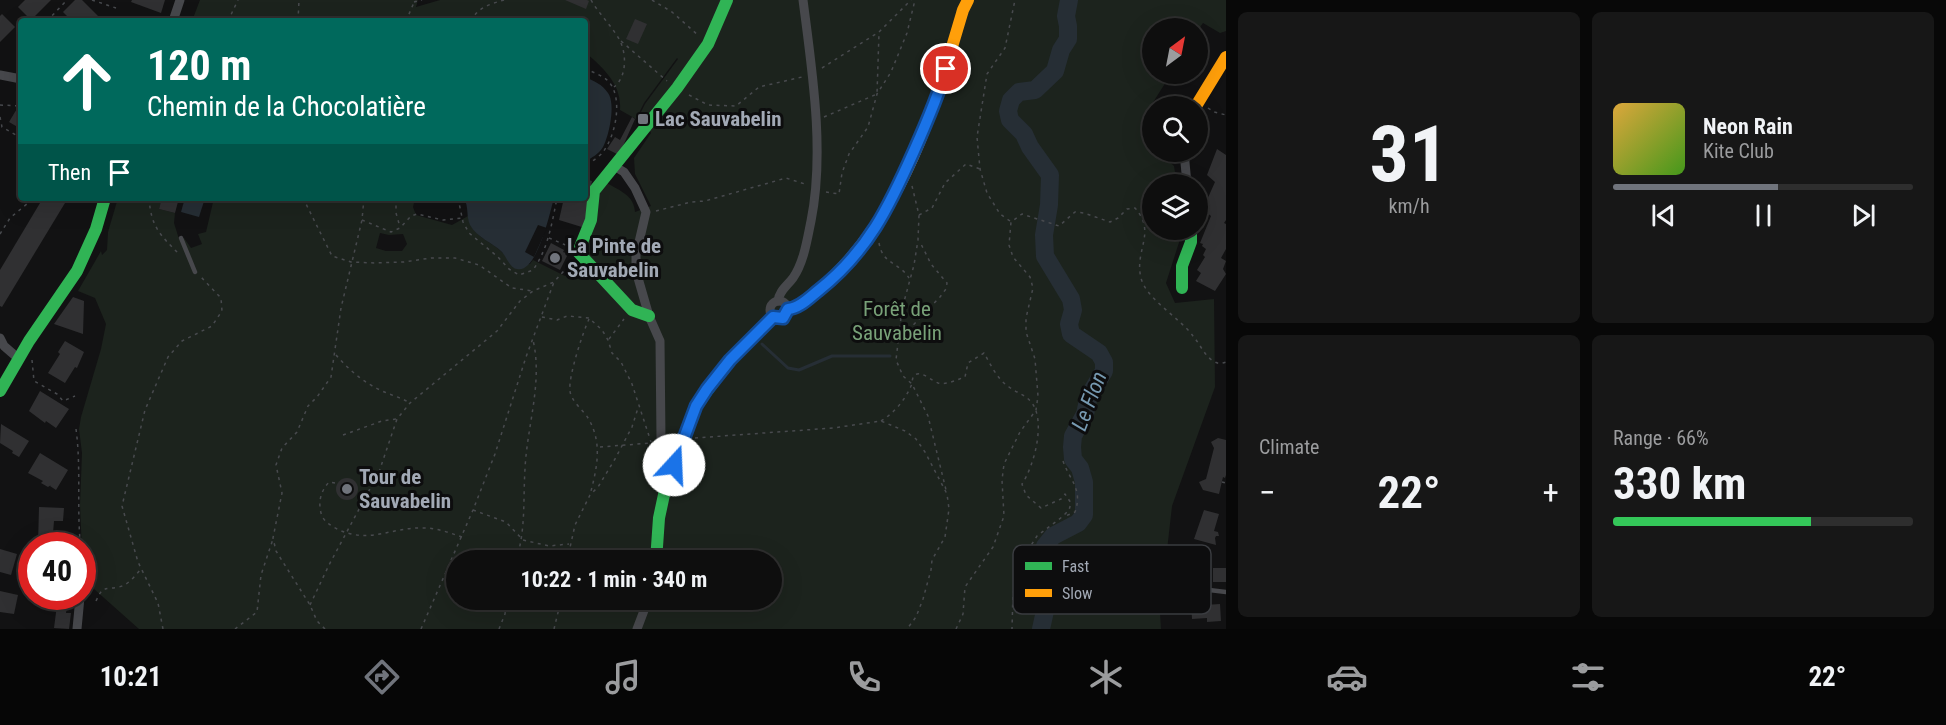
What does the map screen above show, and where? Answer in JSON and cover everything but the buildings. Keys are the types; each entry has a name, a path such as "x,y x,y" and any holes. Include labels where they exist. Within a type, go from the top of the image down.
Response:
{"street":[{"path":"174,18 180,0"},
{"path":"649,316 632,310 578,252 591,220 594,191 677,88 708,44 727,0"},
{"path":"773,317 783,318 783,305 778,296 797,271 805,251 816,189 816,120 813,76 803,0"},
{"path":"773,317 770,307 774,303 793,309 833,279 862,248 877,227 896,193 936,100 968,0"},
{"path":"1204,96 1226,57"},
{"path":"0,75 18,78"},
{"path":"614,166 624,172 635,188 646,212 636,255 636,271 649,316 660,341 661,433 658,476 660,485 665,490"},
{"path":"0,391 24,358 77,271 96,229 104,201"},
{"path":"1182,288 1182,266 1191,240"},
{"path":"657,550 659,518 665,490 696,406 720,371 773,317"},
{"path":"0,338 4,346 24,358"},
{"path":"661,433 663,453 674,465"},
{"path":"77,629 79,610"},
{"path":"637,629 644,610"}],"lane":[{"path":"181,238 195,272"},
{"path":"1211,590 1226,592"}],"path":[{"path":"51,18 67,0"},
{"path":"92,0 116,8"},
{"path":"229,18 238,0"},
{"path":"298,18 299,0"},
{"path":"407,18 414,1 422,0"},
{"path":"473,18 484,7 504,0"},
{"path":"591,0 620,40 670,83"},
{"path":"652,0 672,12 701,39"},
{"path":"1011,222 1000,214 987,193 977,137 987,74 1005,48 1015,0"},
{"path":"816,120 877,94 879,32"},
{"path":"613,88 620,82 625,64 620,40"},
{"path":"588,69 604,77 613,88 618,105 611,138 602,153 588,164"},
{"path":"0,105 18,106"},
{"path":"1208,109 1226,115"},
{"path":"0,117 2,127 0,131"},
{"path":"2,127 18,136"},
{"path":"920,215 932,208 945,183 966,164 981,169"},
{"path":"907,629 916,617 932,560 945,537 949,509 928,416 912,384 903,376 896,360 902,309 918,240 920,215 912,186"},
{"path":"0,234 10,218 30,201"},
{"path":"305,201 332,255 351,262 404,262 431,258 456,258 479,265 512,288 533,291"},
{"path":"235,629 257,612 261,574 273,538 282,493 276,465 279,453 297,432 308,406 331,376 341,308 362,220 364,201"},
{"path":"396,201 400,228"},
{"path":"459,201 462,218 472,237 494,252 509,269 519,275 533,270 549,238 556,201"},
{"path":"1031,545 1036,536 1069,510 1071,503 1065,494 1061,499 1041,508 1026,495 1022,484 1029,474 1035,451 1038,396 1035,359 1026,332 1026,318 1033,288 1030,277 1013,258 1009,245 1011,222 1022,214 1059,226 1076,212 1110,222 1118,218 1127,208 1135,208 1143,217 1146,226 1141,255 1141,278 1149,293 1192,334 1205,354 1217,363 1226,362"},
{"path":"362,220 391,232 400,228 407,218 417,214 443,220 462,218"},
{"path":"310,605 345,532 379,472 397,419 410,403 504,325 520,301 533,291 554,282 567,270 578,252 549,238"},
{"path":"897,342 946,289 947,283 931,264 918,240"},
{"path":"879,244 886,261 903,268 910,278"},
{"path":"421,629 462,537 495,454 507,410 554,282"},
{"path":"608,340 632,310"},
{"path":"542,317 557,320 567,316 589,318 602,330 612,353 621,362 632,384 651,443 599,447"},
{"path":"589,318 571,373 570,393 589,420 599,447 591,495"},
{"path":"520,550 523,540 525,469 537,358 533,339"},
{"path":"163,629 158,603 141,569 122,506 145,410 168,357 182,341"},
{"path":"684,436 704,439 833,428 881,421 896,409 916,374 945,384 965,377 968,363 984,353 998,376 1009,387 1030,401 1036,410"},
{"path":"335,354 351,371 380,390 410,403"},
{"path":"24,358 33,361 34,381 57,394 63,401 75,396"},
{"path":"569,550 575,525 591,495 615,459 632,427 638,408"},
{"path":"956,629 963,614 965,587 993,547 1003,522 1004,464 1020,432 1036,410"},
{"path":"343,435 382,421 397,419"},
{"path":"881,421 905,431 916,439 947,494"},
{"path":"76,429 79,453 77,505 79,532"},
{"path":"1062,517 1075,512 1079,497 1063,461"},
{"path":"335,483 329,482 324,488 320,510 322,517 328,523 345,532 366,537 422,528 462,537"},
{"path":"1222,482 1226,483"},
{"path":"473,510 506,522 523,540 549,546 570,544"},
{"path":"273,538 276,550 310,605 317,621 325,629"},
{"path":"96,601 100,591 124,584 141,569"},
{"path":"499,629 506,610"},
{"path":"554,629 559,610"},
{"path":"1012,629 1013,611"}],"green space":[{"name":"Forêt de Sauvabelin","path":"200,0 418,0 416,7 440,0 1226,0 1226,31 1220,33 1208,26 1208,18 1142,18 1142,84 1165,84 1157,96 1142,96 1142,162 1170,162 1174,166 1175,174 1142,174 1142,240 1180,240 1166,283 1175,303 1214,299 1215,387 1172,506 1168,545 1013,545 1013,614 1160,614 1161,629 139,629 96,591 96,532 81,532 82,453 79,429 106,324 95,298 78,291 101,251 102,255 107,250 108,232 117,201 161,203 159,209 175,213 174,223 179,239 184,238 191,248 202,244 198,234 206,232 213,201 414,201 413,207 416,215 452,225 468,216 477,234 499,249 512,266 530,264 533,260 565,276 590,262 585,252 597,196 607,183 629,197 635,212 651,206 635,174 634,158 651,133 641,112 678,59 644,103 636,119 620,110 618,92 610,77 588,55 588,18 193,18","holes":["380,233 403,234 407,244 402,251 386,251 376,248"]}],"shaded area":[{"path":"588,78 606,90 612,112 603,147 588,160"},
{"path":"184,201 204,201 199,217 181,212"},
{"path":"465,201 553,201 546,228 531,262 524,268 517,269 510,265 502,252 473,229 469,222"}],"pier":[{"path":"538,225 547,228 534,257 525,252"}],"waterway":[{"name":"Le Flon","path":"1046,545 1053,536 1078,523 1084,515 1084,482 1080,468 1073,459 1073,436 1085,414 1089,396 1104,371 1104,362 1099,353 1071,334 1069,324 1073,310 1071,299 1045,256 1044,235 1049,205 1050,175 1030,147 1024,134 1010,120 1008,111 1011,100 1019,92 1035,90 1055,71 1061,50 1068,39 1066,16 1069,0"},
{"path":"762,344 788,368 799,370 832,356 890,356"},
{"name":"Le Flon","path":"1041,629 1044,614"}],"traffic: fast":[{"path":"649,316 632,310 578,252 591,220 594,191 677,88 708,44 727,0"},
{"path":"0,391 29,341 77,271 96,229 104,201"},
{"path":"1182,288 1182,266 1191,240"},
{"path":"657,550 659,518 665,490 696,406 730,360 773,317"}],"traffic: slow":[{"path":"788,309 805,302 829,281 855,253 878,222 914,155 941,84 968,0"},
{"path":"1202,96 1226,57"}],"place":[{"name":"Lac Sauvabelin","path":"643,119"},
{"name":"La Pinte de Sauvabelin","path":"555,258"},
{"name":"Tour de Sauvabelin","path":"347,489"}],"route":[{"path":"674,465 696,406 720,371 773,317 783,318 788,309 793,309 833,279 870,238 896,193 936,100 946,69"}]}
